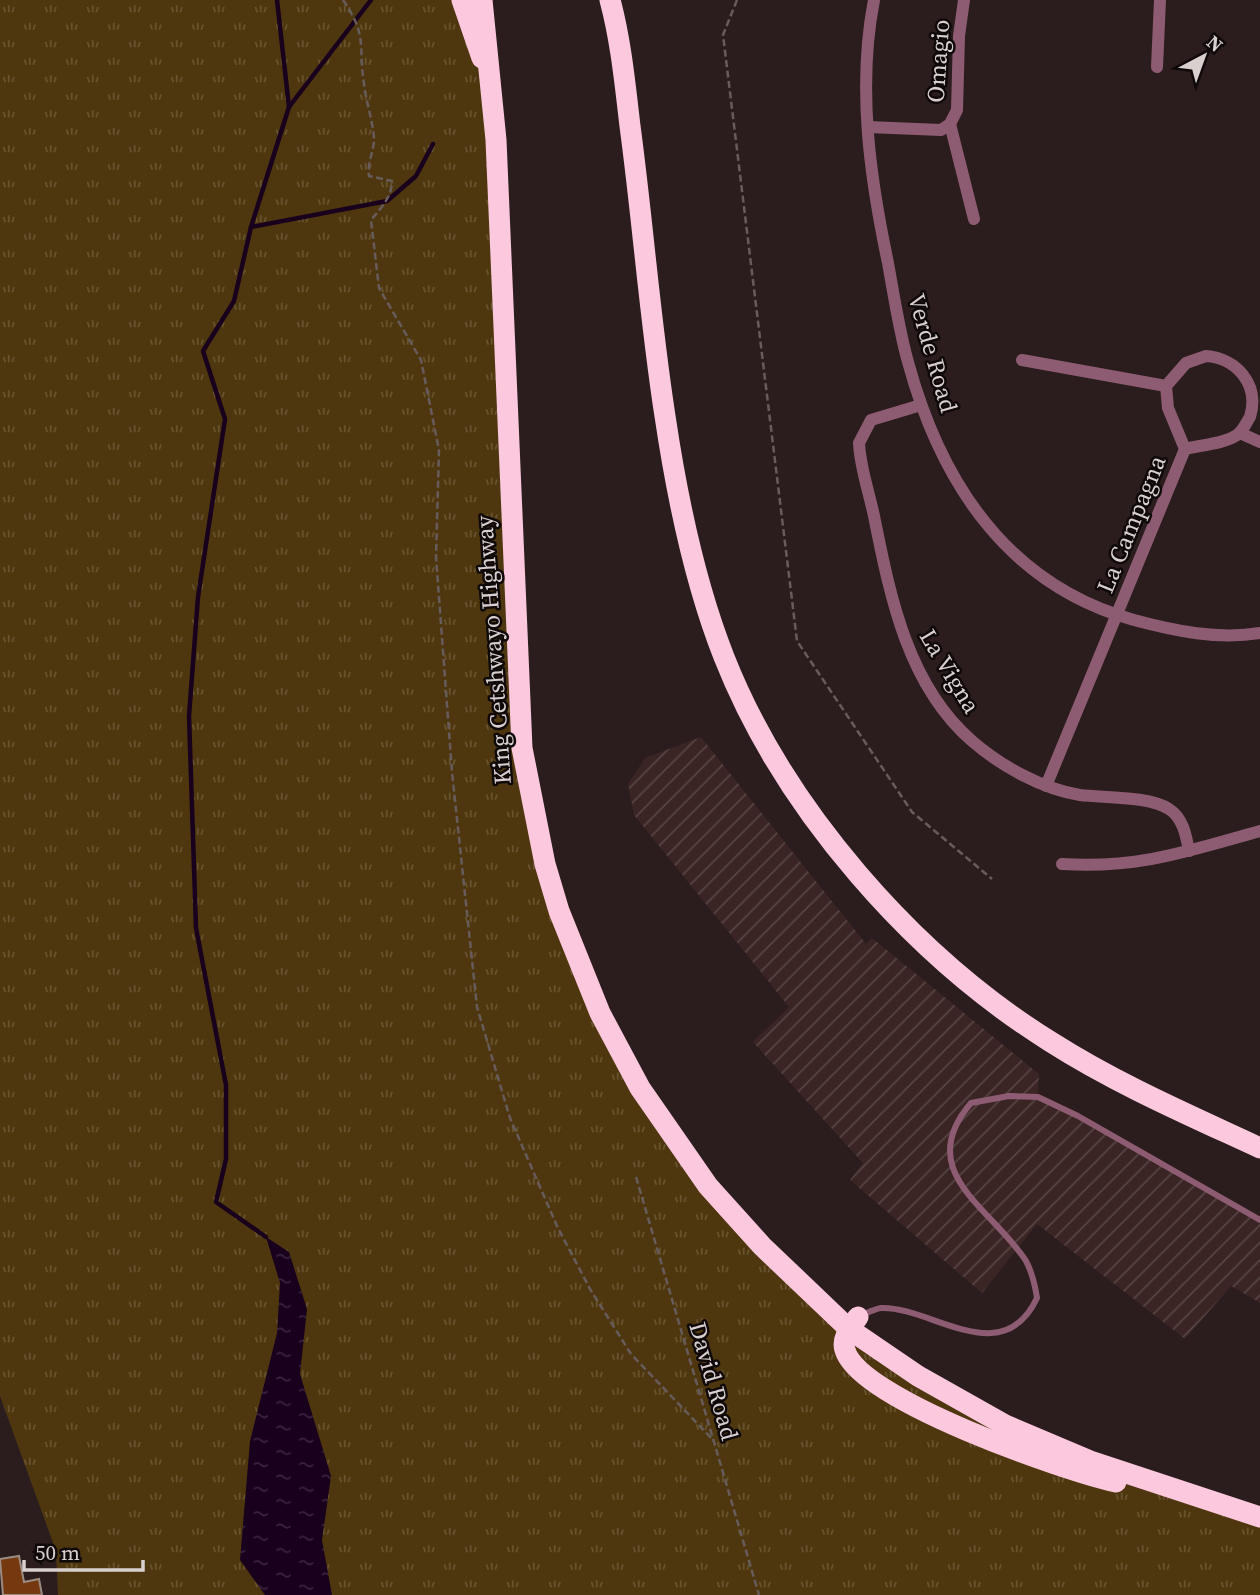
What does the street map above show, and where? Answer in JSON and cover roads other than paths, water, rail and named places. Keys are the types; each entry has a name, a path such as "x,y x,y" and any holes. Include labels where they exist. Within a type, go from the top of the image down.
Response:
{"highway":[{"path":"462,0 474,40 491,76"},
{"name":"King Cetshwayo Highway","path":"482,0 491,76 500,232 516,660 522,748 545,864 572,945 600,1013 640,1088 708,1186 762,1246 918,1376 1005,1425 1090,1461 1260,1517"},
{"path":"610,0 625,88 664,414 676,486 695,565 724,656 773,751 812,815 849,863 921,939 981,992 1051,1043 1104,1073 1147,1097 1260,1148"}],"street":[{"name":"Verde Road","path":"874,0 869,25 868,127 871,183 907,360 921,405 946,461 979,517 996,536 1057,589 1117,615 1178,632 1260,633"},
{"name":"Omagio","path":"868,127 941,130 950,124 957,110 959,36 964,0"},
{"path":"1157,67 1160,0"},
{"path":"950,124 974,219"},
{"path":"1022,360 1166,386 1186,363 1196,358 1216,356 1237,364 1249,377 1255,399 1254,409 1240,433 1260,442"},
{"name":"La Campagna","path":"1046,786 1185,449 1168,408 1166,386"},
{"name":"La Vigna","path":"921,405 871,420 859,443 897,621 915,662 964,733 981,748 1046,786 1076,794 1162,806 1170,810 1181,823 1189,851"},
{"name":"La Campagna","path":"1185,449 1232,438 1240,433"},
{"path":"1062,864 1120,866 1189,851 1260,831"}],"lane":[{"path":"853,1323 875,1309 889,1309 952,1329 982,1333 1019,1322 1032,1310 1038,1298 1026,1262 960,1184 951,1166 952,1130 971,1103 1009,1096 1038,1097 1078,1116 1260,1220"}],"water":[{"path":"266,1237 289,1252 307,1309 300,1374 331,1476 322,1540 332,1595 265,1595 240,1560 250,1441 277,1333 280,1283"}],"waterway":[{"path":"266,1237 216,1202 226,1159 226,1085 196,928 189,716 198,597 225,419 203,351 234,301 251,227 289,107 277,0"},
{"path":"289,107 371,0"},
{"path":"251,227 387,201 416,176 433,144"}]}
